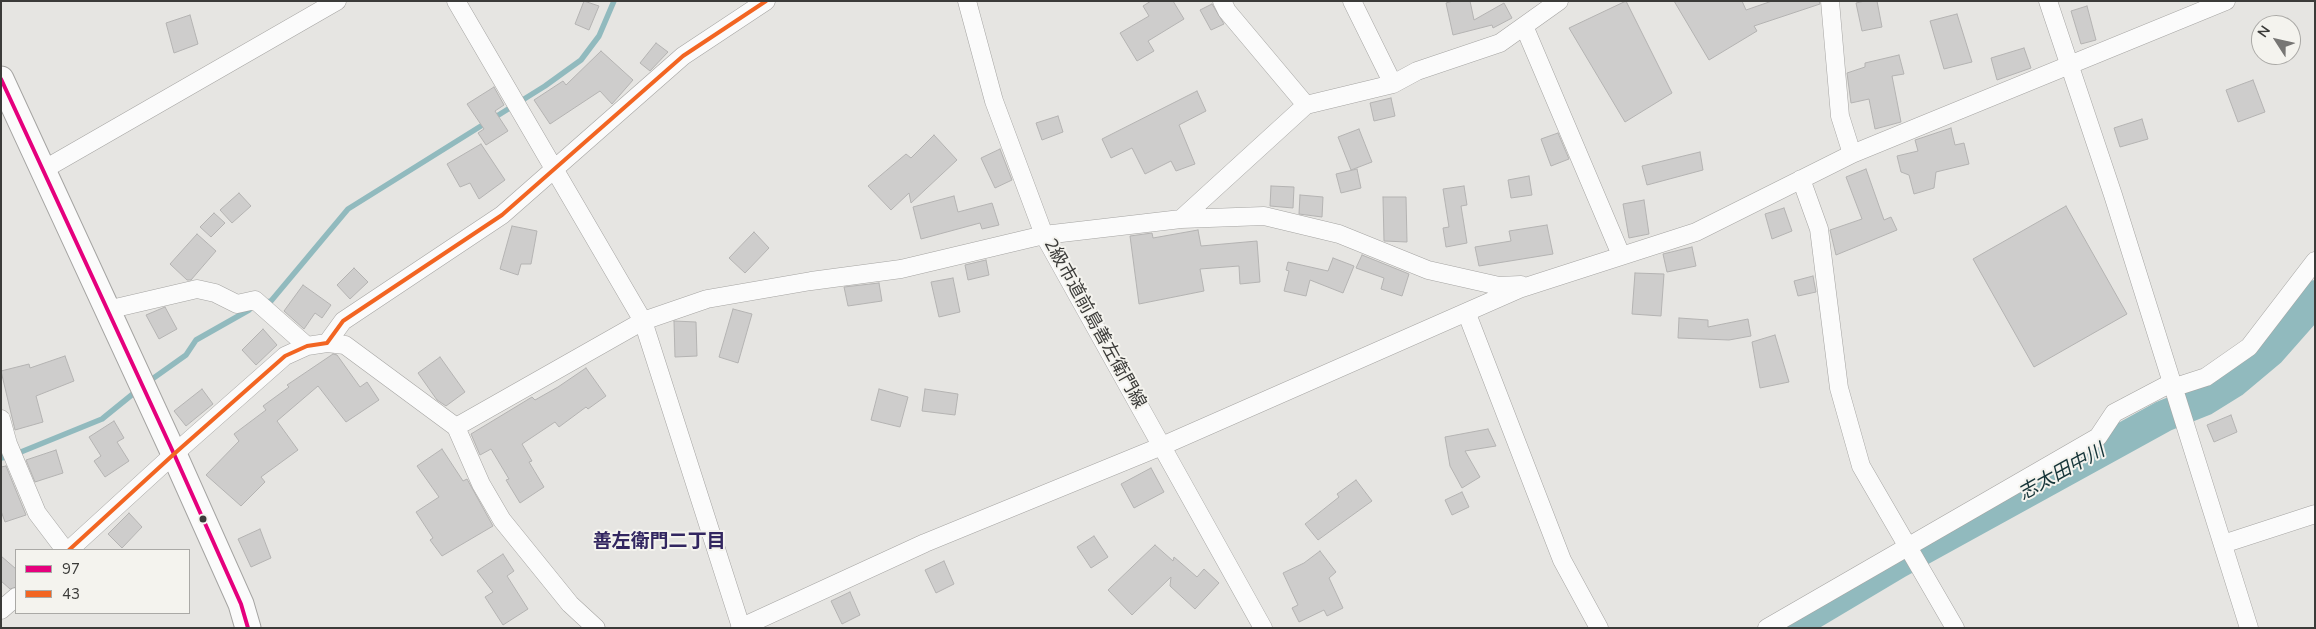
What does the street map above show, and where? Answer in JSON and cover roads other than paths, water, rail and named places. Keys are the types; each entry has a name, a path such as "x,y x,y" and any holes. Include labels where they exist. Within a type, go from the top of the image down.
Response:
{"main road":[{"path":"1,79 174,454 240,604 248,628"}],"street":[{"path":"43,170 337,1"},
{"path":"456,1 643,321 740,627 926,543 1162,446 1534,284 1696,232 1852,154 2226,1"},
{"path":"327,343 344,321 502,215 555,171 682,56 766,1"},
{"name":"2級市道前島善左衛門線","path":"967,1 994,101 1044,235 1263,628"},
{"path":"1222,1 1227,11 1306,105"},
{"path":"1352,1 1393,84"},
{"path":"1181,219 1306,105 1393,84 1416,71 1450,62 1500,43 1559,1"},
{"path":"1830,1 1840,116 1852,154"},
{"path":"2048,1 2113,195 2249,628"},
{"path":"1524,26 1622,255"},
{"path":"1802,179 1819,229 1839,388 1861,466 1955,628"},
{"path":"456,427 643,321 707,299 811,281 901,269 1044,235 1181,219 1264,216 1340,234 1428,270 1498,286 1534,284"},
{"path":"1767,628 2098,438 2114,413 2206,377 2249,347 2315,260"},
{"path":"107,310 197,289 215,294 237,304 255,300 307,346"},
{"path":"1467,314 1562,560 1599,628"},
{"path":"70,549 285,356 307,346 327,343 345,345 456,427 481,484 502,520 570,604 596,628"},
{"path":"1,419 8,444 37,512 63,549"},
{"path":"2223,544 2315,514"},
{"path":"1,610 15,598"}],"waterway":[{"path":"264,303 271,301 348,209 545,86 581,60 599,36 614,1"},
{"name":"志太田中川","path":"1788,628 1897,563 2164,416 2204,400 2233,382 2270,351 2307,309 2315,296"},
{"path":"148,382 186,355 196,340 249,310"},
{"path":"1,458 11,456 102,419 139,389"}],"district":[{"name":"善左衛門二丁目","path":"659,542"}]}
